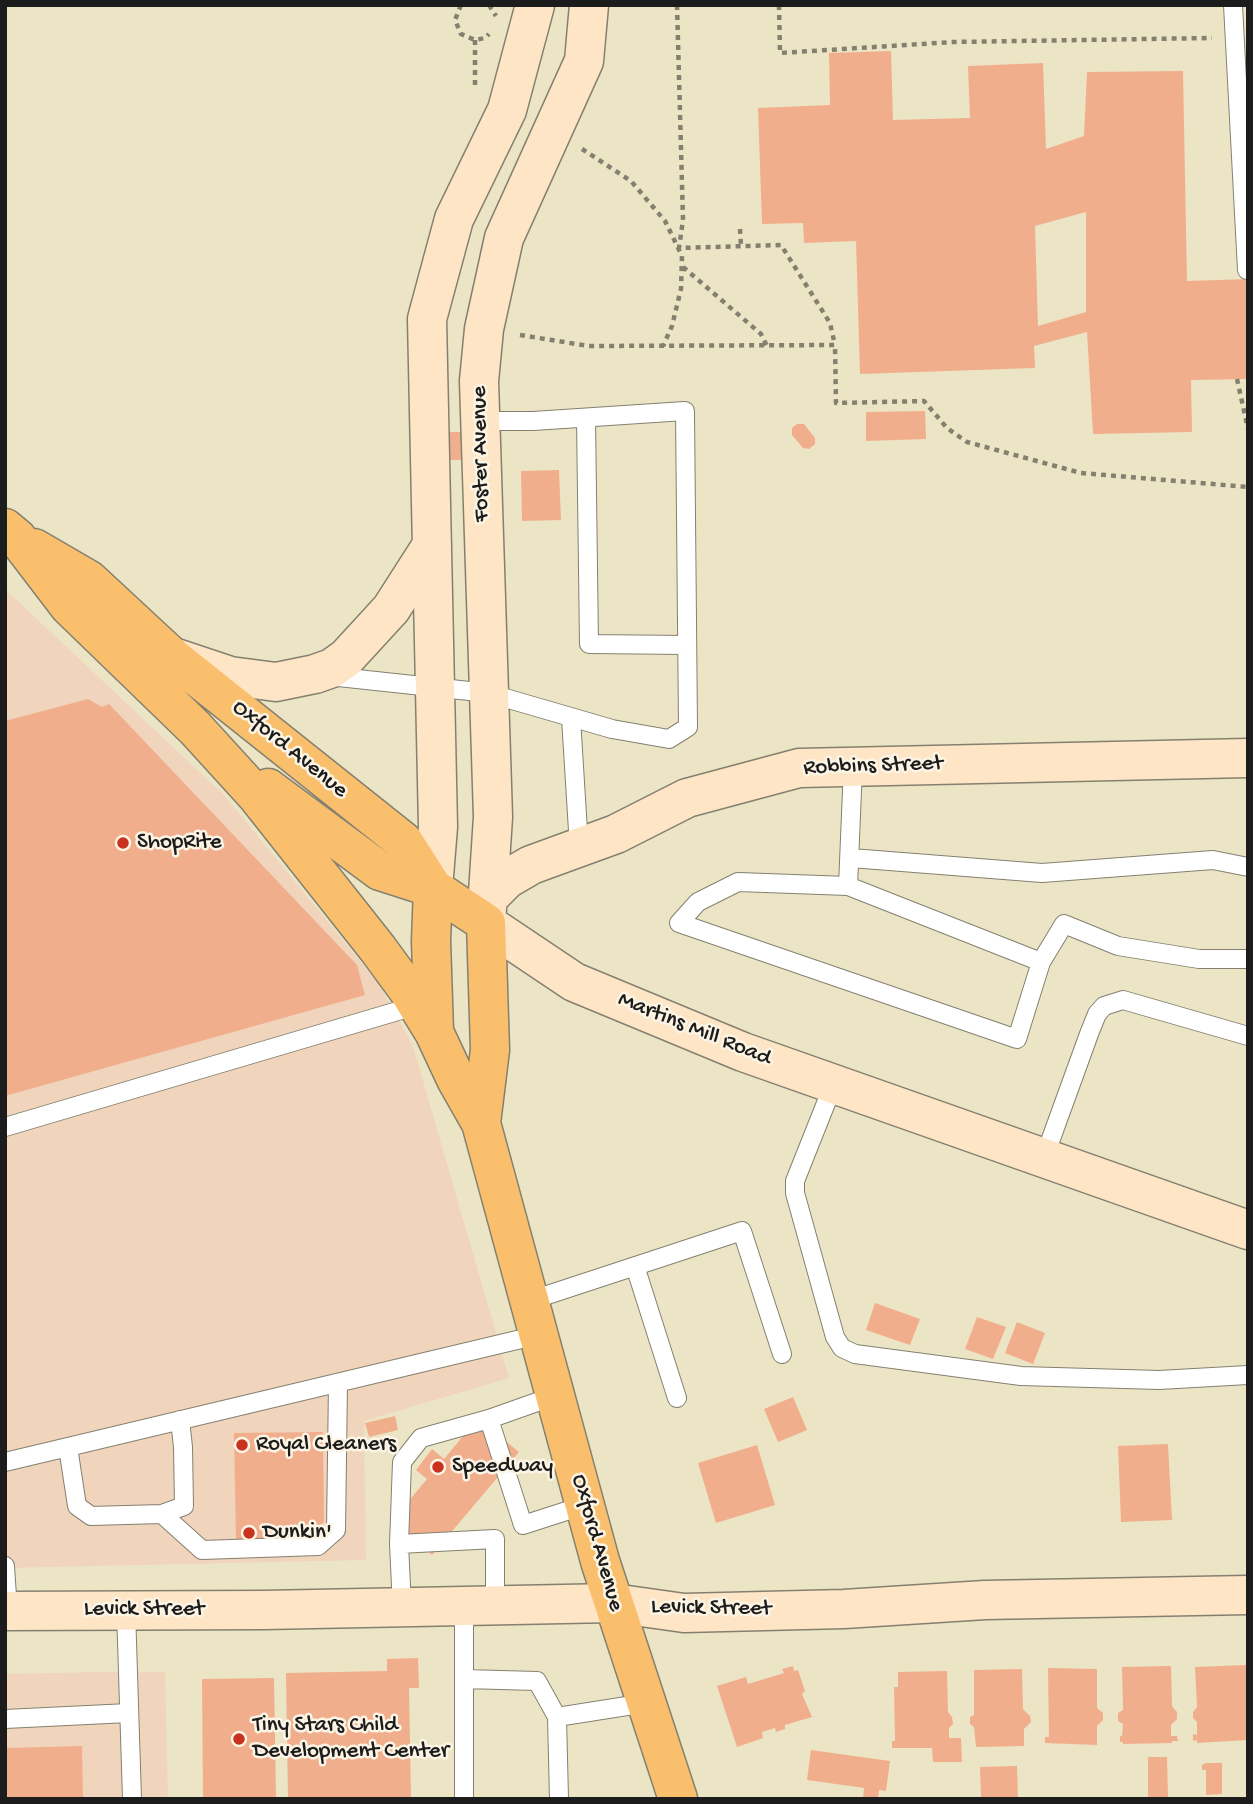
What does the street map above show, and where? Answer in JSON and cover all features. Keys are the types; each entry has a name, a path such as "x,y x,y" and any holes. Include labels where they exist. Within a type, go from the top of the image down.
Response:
{"main road":[{"name":"Oxford Avenue","path":"11,533 89,580 173,657 403,841 433,888 426,1019"},
{"name":"Oxford Avenue","path":"11,533 69,606 195,728 257,796 378,949 426,1019 481,1123 613,1603 678,1799"},
{"name":"Martins Mill Road","path":"195,728 275,793 380,870 433,888 487,911"},
{"name":"Oxford Avenue","path":"481,1123 490,1050 487,911"}],"street":[{"path":"433,888 438,827 427,319 454,219 507,110 535,5"},
{"name":"Foster Avenue","path":"487,911 493,817 480,381 484,329 504,238 584,61 589,5"},
{"path":"173,657 230,676 276,682 332,668 370,634 405,589 432,545"},
{"name":"Robbins Street","path":"487,911 518,872 616,834 687,798 799,768 1248,758"},
{"name":"Martins Mill Road","path":"487,911 574,982 743,1052 1248,1230"},
{"name":"Levick Street","path":"7,1611 613,1603 684,1613 844,1609 985,1600 1248,1595"}],"lane":[{"path":"1233,5 1247,270"},
{"path":"315,674 488,694 612,729 669,739 688,727 685,411 586,418 481,421"},
{"path":"586,418 589,644 687,645"},
{"path":"570,718 579,848"},
{"path":"848,886 853,767"},
{"path":"851,858 1042,873 1213,860 1248,867"},
{"path":"1041,962 848,886 738,882 698,902 679,923 1017,1039 1041,962 1063,924 1118,946 1199,959 1248,959"},
{"path":"1044,1158 1089,1034 1097,1014 1104,1006 1123,1000 1248,1036"},
{"path":"5,1127 426,1019"},
{"path":"835,1083 795,1181 795,1193 835,1337 842,1348 855,1354 1021,1376 1159,1380 1248,1375"},
{"path":"5,1462 338,1383 533,1318 635,1266 742,1231 782,1354"},
{"path":"635,1266 677,1398"},
{"path":"162,1514 202,1550 318,1546 336,1530 338,1383"},
{"path":"402,1607 399,1544 402,1462 421,1438 489,1419 554,1396"},
{"path":"489,1419 523,1525"},
{"path":"68,1447 77,1506 91,1516 162,1514 184,1506 180,1420"},
{"path":"399,1544 495,1539 523,1525 585,1505"},
{"path":"464,1799 464,1679 495,1539"},
{"path":"5,1566 7,1611"},
{"path":"126,1611 132,1799"},
{"path":"464,1679 537,1681 557,1717 559,1799"},
{"path":"557,1717 646,1703"},
{"path":"5,1718 129,1713"}],"path":[{"path":"461,5 455,20 456,27 461,34 475,40 485,38 494,27 496,17 489,5"},
{"path":"677,5 683,220 678,248"},
{"path":"779,5 780,53 953,42 1234,37"},
{"path":"475,40 475,91"},
{"path":"577,147 631,181 665,221 682,256 681,289 672,326 663,346"},
{"path":"740,229 741,246"},
{"path":"678,248 782,245 830,323 835,345 836,403 924,401 947,428 967,442 1081,473 1248,487"},
{"path":"682,267 761,334 767,346"},
{"path":"510,334 589,346 835,345"},
{"path":"1237,379 1248,429"}],"shaded area":[{"path":"5,589 224,795 379,984 413,1046 509,1378 364,1421 366,1560 5,1568"},
{"path":"165,1672 168,1799 5,1799 5,1674"}],"building":[{"path":"891,51 893,120 970,118 968,66 1043,63 1046,149 1084,136 1087,72 1183,71 1187,281 1248,279 1248,379 1191,380 1192,432 1093,434 1087,332 1034,346 1035,368 860,374 856,241 804,243 803,223 762,224 758,108 830,105 829,53","holes":["1086,212 1086,312 1038,326 1035,226"]},
{"path":"925,411 926,439 866,441 866,412"},
{"path":"797,424 804,424 815,438 815,444 809,449 803,448 792,435 792,428"},
{"path":"447,432 463,432 463,460 447,460"},
{"path":"559,470 561,520 522,521 521,471"},
{"name":"ShopRite","path":"88,699 102,707 109,704 357,965 365,995 5,1096 5,721"},
{"path":"875,1303 920,1319 910,1345 866,1330"},
{"path":"977,1317 1006,1327 993,1359 965,1349"},
{"path":"1017,1322 1045,1333 1033,1364 1005,1353"},
{"path":"793,1397 807,1430 778,1442 764,1409"},
{"path":"395,1416 398,1430 369,1437 365,1423"},
{"path":"478,1418 519,1452 432,1555 392,1521 427,1479 416,1470 432,1449 444,1459"},
{"path":"323,1432 324,1522 309,1539 236,1541 234,1433"},
{"path":"1168,1444 1172,1520 1121,1522 1118,1446"},
{"path":"757,1445 775,1505 716,1523 698,1463"},
{"path":"418,1658 419,1688 409,1688 411,1799 288,1799 286,1673 387,1671 387,1659"},
{"path":"1246,1665 1248,1740 1193,1741 1193,1734 1197,1735 1197,1722 1193,1718 1197,1707 1195,1667"},
{"path":"793,1666 794,1671 798,1670 805,1691 802,1694 812,1717 785,1725 785,1729 776,1732 775,1728 762,1732 763,1738 737,1747 717,1686 746,1677 748,1684 784,1673 782,1669"},
{"path":"1171,1666 1172,1706 1177,1712 1177,1719 1171,1725 1171,1736 1177,1736 1178,1741 1123,1744 1120,1742 1120,1736 1123,1724 1118,1721 1118,1713 1123,1710 1122,1667"},
{"path":"1048,1668 1097,1669 1097,1708 1103,1713 1103,1720 1097,1726 1097,1745 1045,1743 1045,1737 1049,1737"},
{"path":"1022,1669 1023,1709 1030,1716 1031,1722 1024,1729 1024,1746 976,1747 974,1727 970,1724 970,1717 974,1715 974,1670"},
{"path":"947,1671 948,1712 953,1724 949,1728 949,1738 961,1738 962,1762 933,1762 932,1748 892,1748 892,1741 895,1741 894,1687 898,1687 898,1672"},
{"name":"Tiny Stars Child Development Center","path":"274,1678 276,1799 203,1799 202,1679"},
{"path":"82,1746 83,1799 5,1799 5,1748"},
{"path":"811,1750 890,1761 886,1791 879,1790 878,1799 863,1799 864,1788 807,1780"},
{"path":"1148,1757 1167,1757 1168,1797 1148,1798"},
{"path":"1222,1763 1222,1794 1206,1795 1206,1770 1202,1770 1202,1765"},
{"path":"1017,1766 1018,1797 981,1797 980,1767"}],"place":[{"name":"ShopRite","path":"123,843"},
{"name":"Royal Cleaners","path":"242,1445"},
{"name":"Speedway","path":"438,1467"},
{"name":"Dunkin'","path":"249,1533"},
{"name":"Tiny Stars Child Development Center","path":"239,1739"}]}
